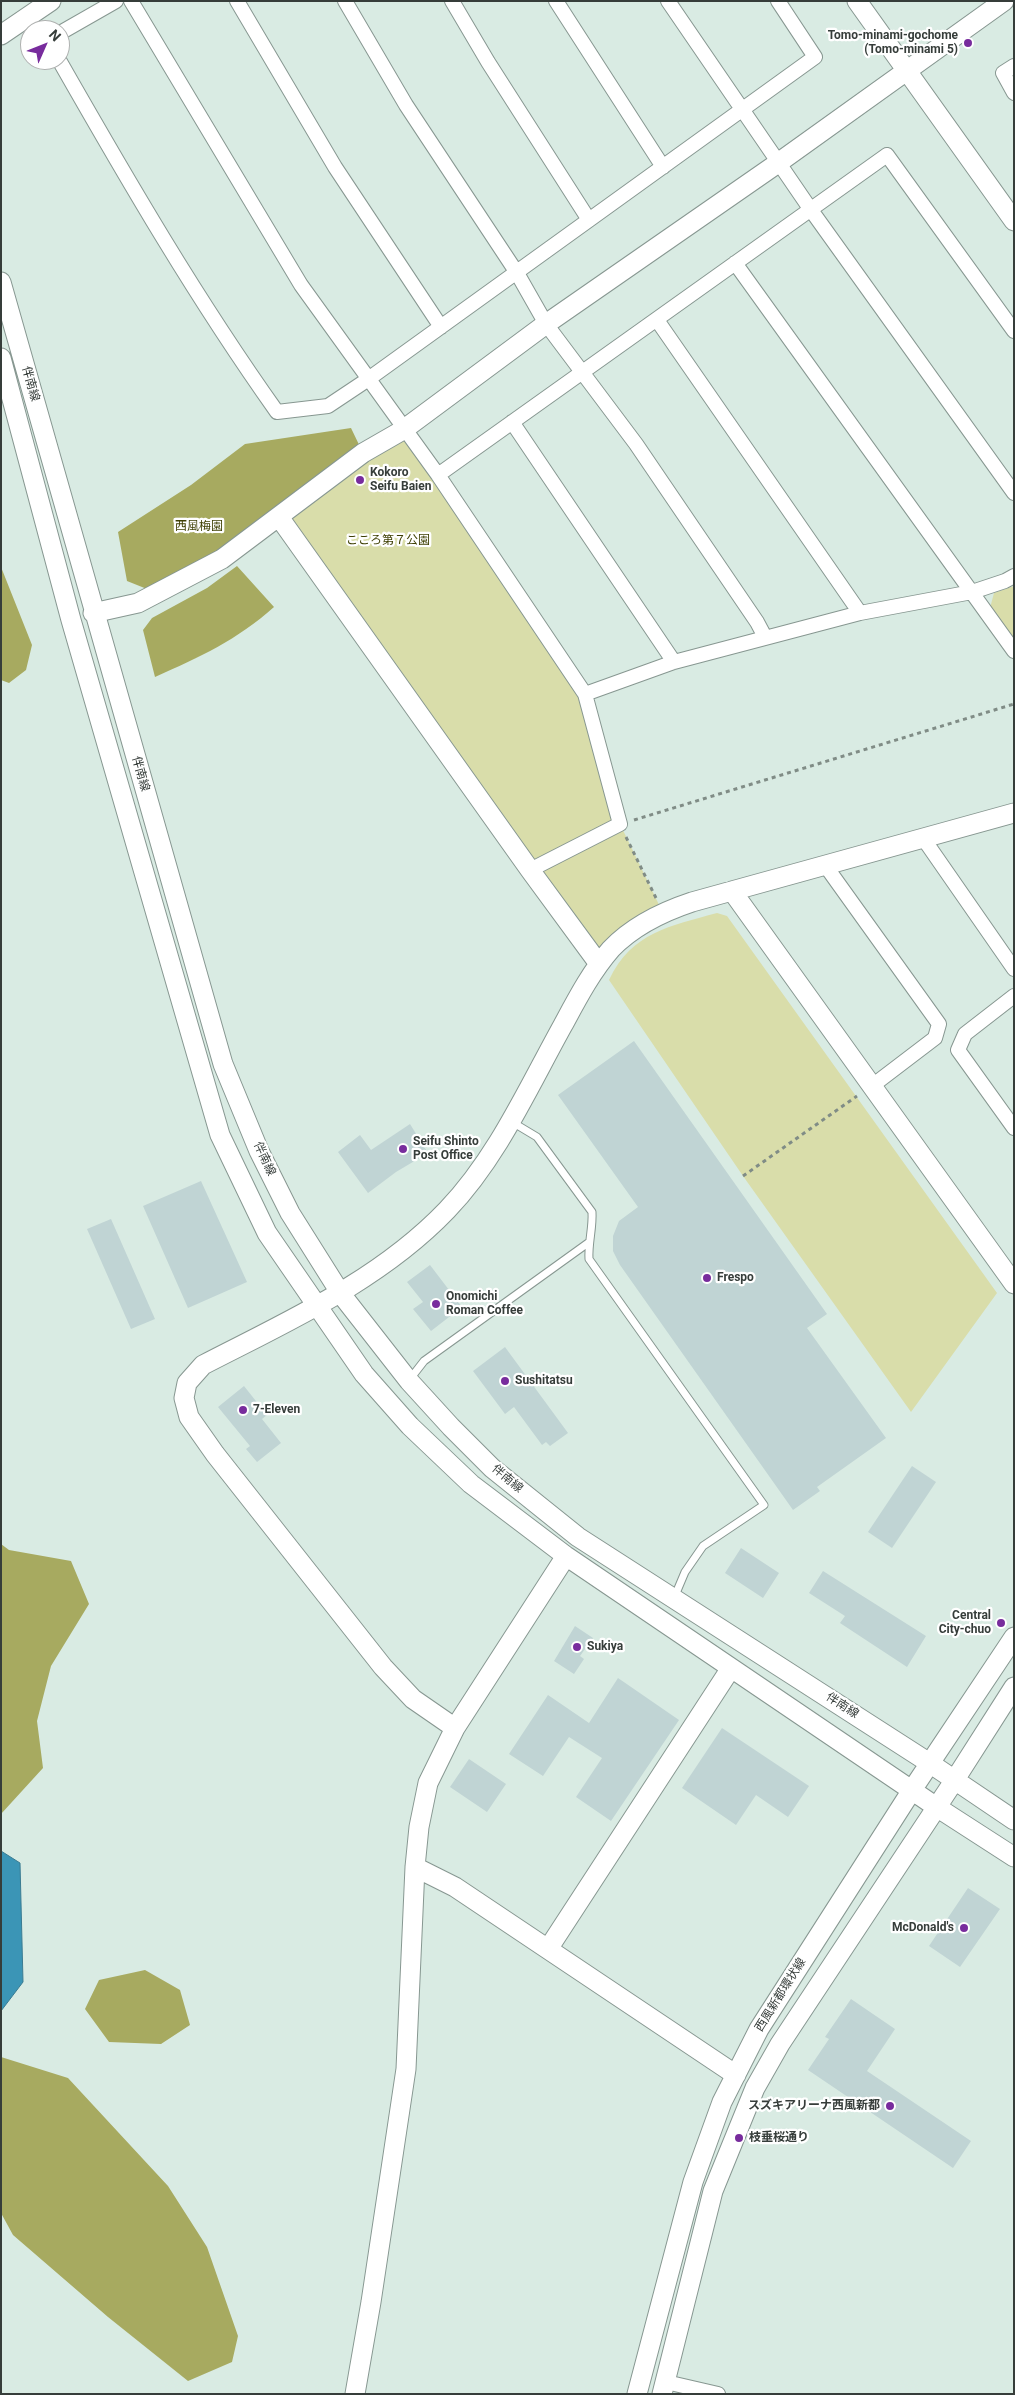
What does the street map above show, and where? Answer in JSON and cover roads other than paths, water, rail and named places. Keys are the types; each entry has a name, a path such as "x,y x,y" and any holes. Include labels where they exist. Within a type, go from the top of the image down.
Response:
{"street":[{"path":"1,36 51,1"},
{"path":"70,27 116,1"},
{"path":"131,1 301,285 403,430 438,475 585,694 620,824 530,870"},
{"path":"237,1 335,167 441,327"},
{"path":"345,1 406,106 517,273 546,324 636,444 757,622 765,637"},
{"path":"452,1 488,62 589,220"},
{"path":"556,1 663,167"},
{"path":"668,1 811,210 1014,492"},
{"path":"65,70 160,237 225,340 277,412 328,406 368,380 815,58 778,1"},
{"path":"857,1 1014,221"},
{"path":"93,613 138,603 222,559 363,453 403,430 546,324 778,163 1004,1"},
{"path":"1014,66 1004,73 1014,93"},
{"path":"438,475 887,155 1014,331"},
{"path":"736,264 1014,651"},
{"name":"伴南線","path":"1,282 93,613 223,1064 259,1151 290,1213 341,1294 409,1381 451,1427 492,1468 578,1537 931,1764 1014,1820"},
{"path":"657,320 860,613"},
{"name":"伴南線","path":"1,358 71,620 220,1135 268,1233 364,1374 410,1426 471,1484 566,1556 935,1806 1014,1857"},
{"path":"512,422 674,662"},
{"path":"279,517 599,964"},
{"path":"585,694 674,662 860,613 972,592 1014,576"},
{"path":"455,1728 413,1700 383,1667 215,1454 189,1418 184,1398 187,1382 203,1365 341,1294 414,1240 447,1210 475,1176 510,1121 599,964 630,933 663,913 692,902 1014,813"},
{"path":"923,838 1014,969"},
{"path":"826,865 939,1024 935,1038 872,1086"},
{"path":"732,891 1014,1284"},
{"path":"1014,996 965,1034 958,1050 1014,1128"},
{"path":"355,2394 371,2302 406,2069 415,1867 419,1826 428,1783 455,1728 566,1556"},
{"name":"西風新都環状線","path":"637,2394 693,2182 722,2102 759,2029 912,1790 1014,1637"},
{"path":"548,1949 731,1668"},
{"name":"西風新都環状線","path":"664,2388 713,2190 755,2088 780,2044 1014,1687"},
{"path":"415,1867 455,1887 736,2075"},
{"path":"664,2388 718,2394"}],"lane":[{"path":"510,1121 537,1137 592,1212 588,1243 589,1259 764,1505 703,1546 685,1572 674,1598"},
{"path":"409,1381 424,1361 588,1243"}],"water":[{"path":"1,1851 20,1863 23,1982 1,2011"}],"place":[{"name":"Tomo-minami-gochome (Tomo-minami 5)","path":"968,43"},
{"name":"Kokoro Seifu Baien","path":"360,480"},
{"name":"Seifu Shinto Post Office","path":"403,1149"},
{"name":"Frespo","path":"707,1278"},
{"name":"Onomichi Roman Coffee","path":"436,1304"},
{"name":"Sushitatsu","path":"505,1381"},
{"name":"7-Eleven","path":"243,1410"},
{"name":"Central City-chuo","path":"1001,1623"},
{"name":"Sukiya","path":"577,1647"},
{"name":"McDonald's","path":"964,1928"},
{"name":"スズキアリーナ西風新都","path":"890,2106"},
{"name":"枝垂桜通り","path":"739,2138"}],"park label":[{"name":"西風梅園","path":"199,527"},
{"name":"こころ第７公園","path":"388,541"}]}
